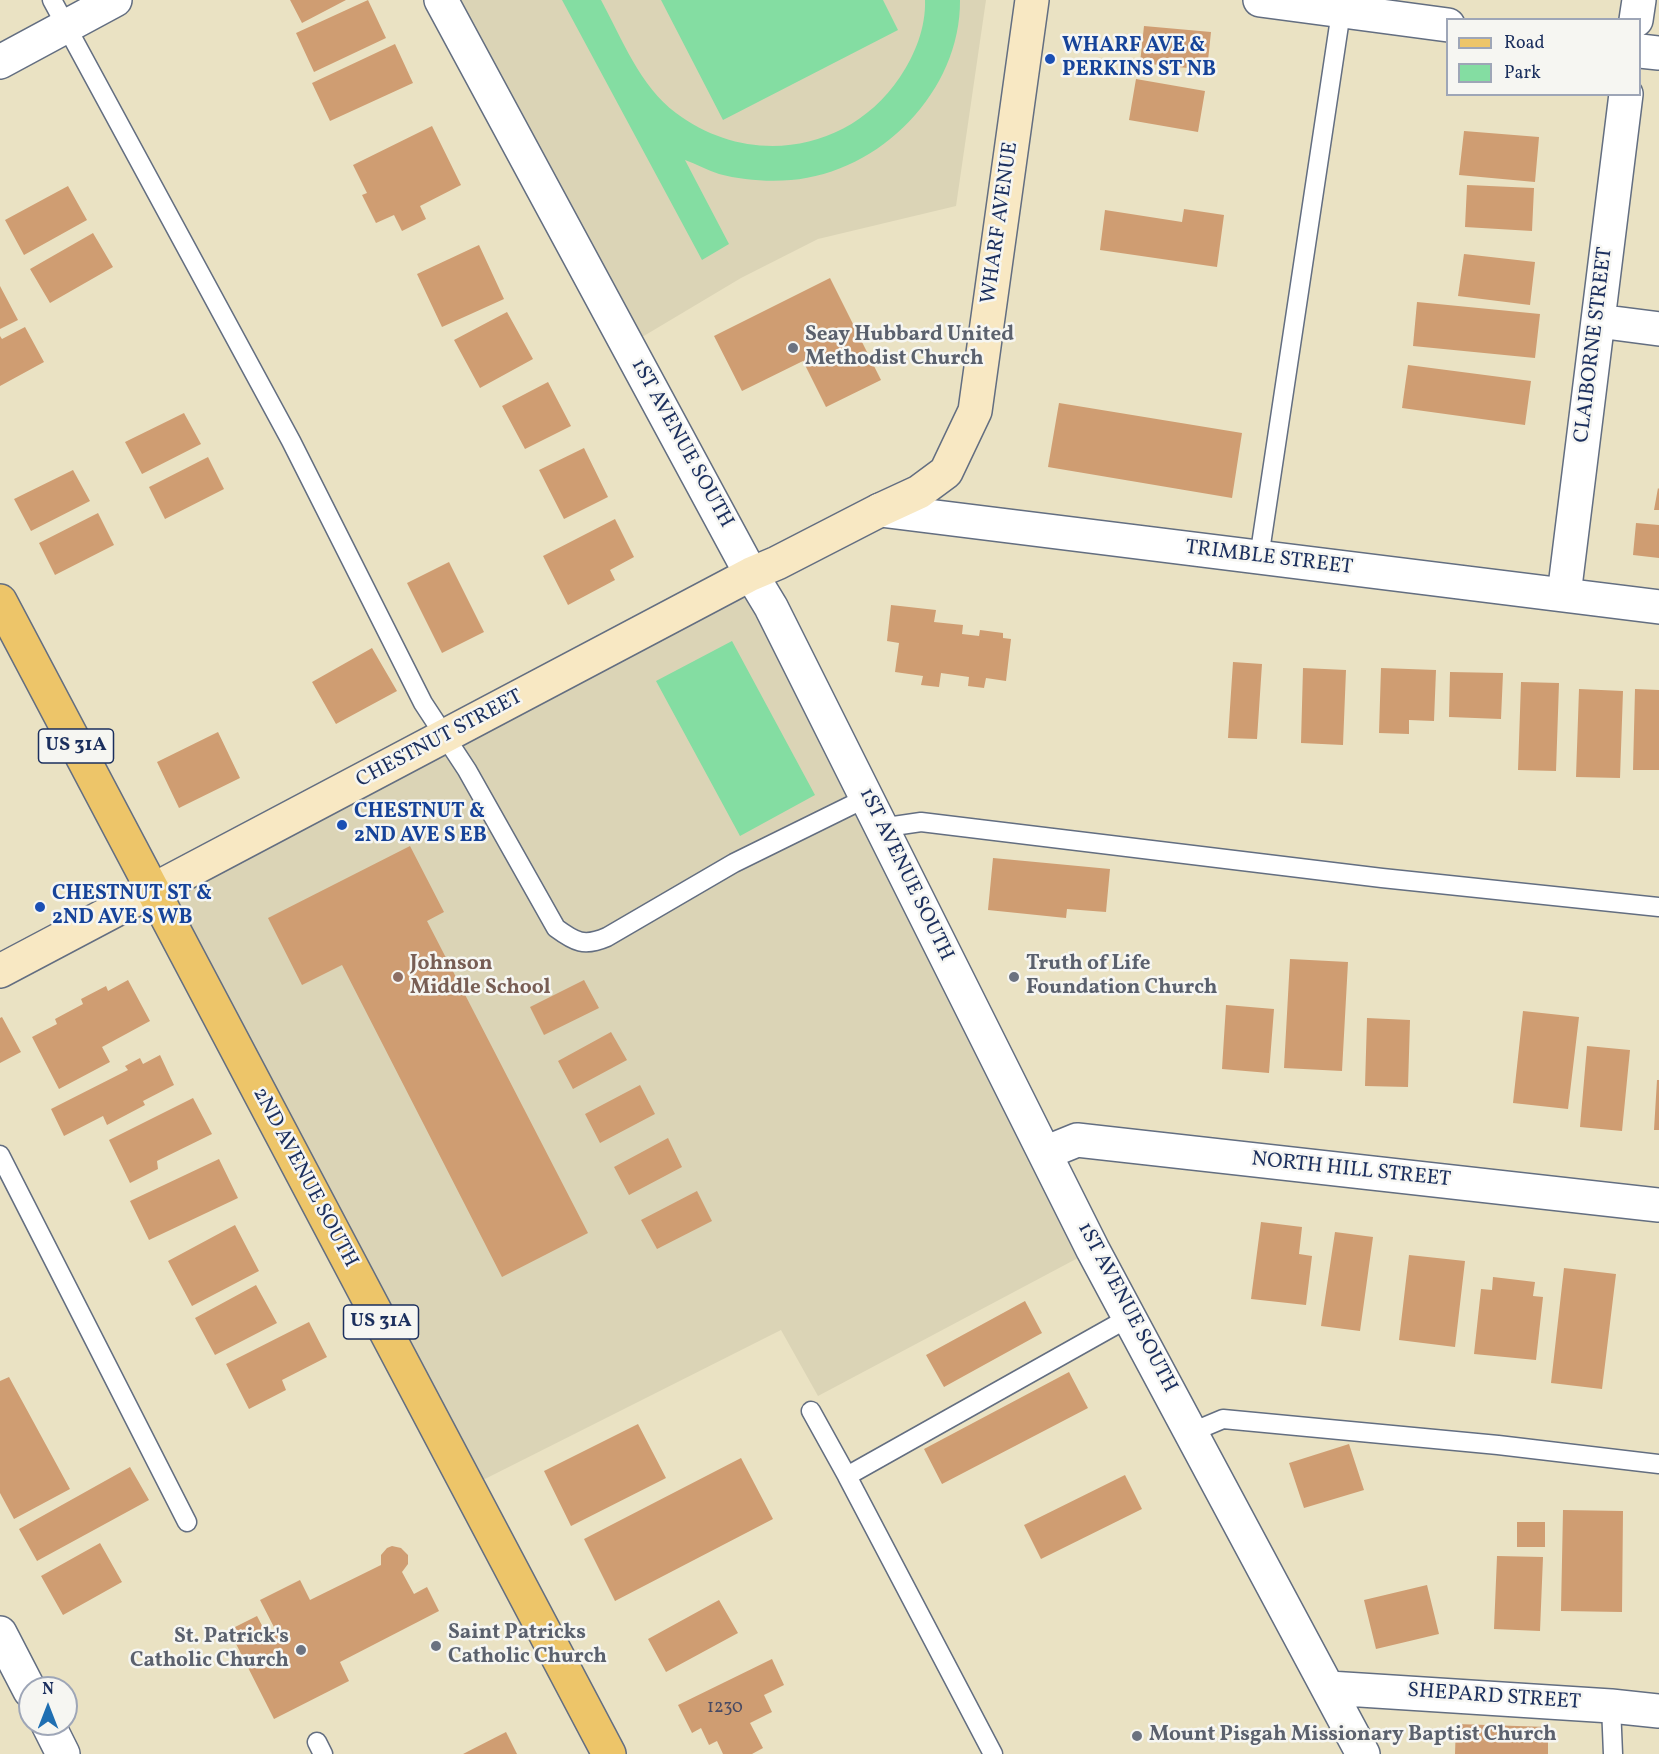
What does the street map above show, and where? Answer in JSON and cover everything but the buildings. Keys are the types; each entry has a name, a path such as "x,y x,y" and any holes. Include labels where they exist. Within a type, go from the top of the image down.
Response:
{"main road":[{"name":"2ND AVENUE SOUTH","path":"0,601 609,1754"}],"street":[{"path":"0,62 59,13 115,0"},
{"name":"1ST AVENUE SOUTH","path":"441,0 751,574 771,607 880,828 1094,1250 1363,1754"},
{"name":"WHARF AVENUE","path":"880,510 919,492 946,472 975,411 1032,0"},
{"path":"1260,0 1342,5 1446,25"},
{"path":"1636,18 1639,0"},
{"path":"1641,51 1659,53"},
{"name":"CLAIBORNE STREET","path":"1564,595 1626,96"},
{"path":"1598,321 1659,329"},
{"name":"CHESTNUT STREET","path":"0,971 751,574 880,510"},
{"name":"TRIMBLE STREET","path":"880,510 1659,607"},
{"name":"NORTH HILL STREET","path":"1045,1153 1077,1140 1659,1205"},
{"path":"0,1634 22,1676"},
{"name":"SHEPARD STREET","path":"1329,1688 1659,1711"},
{"path":"54,1736 63,1754"}],"lane":[{"path":"1259,558 1342,5"},
{"path":"59,13 291,441 423,703 467,770 556,928 568,938 581,943 594,943 734,863 866,798"},
{"path":"880,828 921,822 1382,878 1659,907"},
{"path":"0,1155 187,1522"},
{"path":"846,1476 1130,1317"},
{"path":"812,1411 993,1754"},
{"path":"1192,1432 1223,1419 1498,1445 1659,1464"},
{"path":"1611,1706 1613,1754"}],"shaded area":[{"path":"441,0 986,0 956,206 818,239 741,278 627,346"},
{"path":"751,574 1093,1250 818,1396 781,1330 469,1487 152,891"}],"green space":[{"path":"562,0 601,0 642,76 663,102 676,113 704,130 735,141 766,146 796,144 826,136 854,122 879,103 900,77 915,50 924,20 925,0 960,0 957,34 947,66 930,95 909,122 884,144 855,162 824,174 773,181 727,176 685,160 729,244 702,260"},
{"path":"661,0 883,0 898,30 723,120"},
{"path":"732,641 815,795 740,836 656,681"}],"place":[{"name":"WHARF AVE & PERKINS ST NB","path":"1050,59"},
{"name":"Seay Hubbard United Methodist Church","path":"793,348"},
{"name":"CHESTNUT & 2ND AVE S EB","path":"342,825"},
{"name":"CHESTNUT ST & 2ND AVE S WB","path":"40,907"},
{"name":"Johnson Middle School","path":"398,977"},
{"name":"Truth of Life Foundation Church","path":"1014,977"},
{"name":"Saint Patricks Catholic Church","path":"436,1646"},
{"name":"St. Patrick's Catholic Church","path":"301,1650"},
{"name":"Mount Pisgah Missionary Baptist Church","path":"1137,1736"}]}
